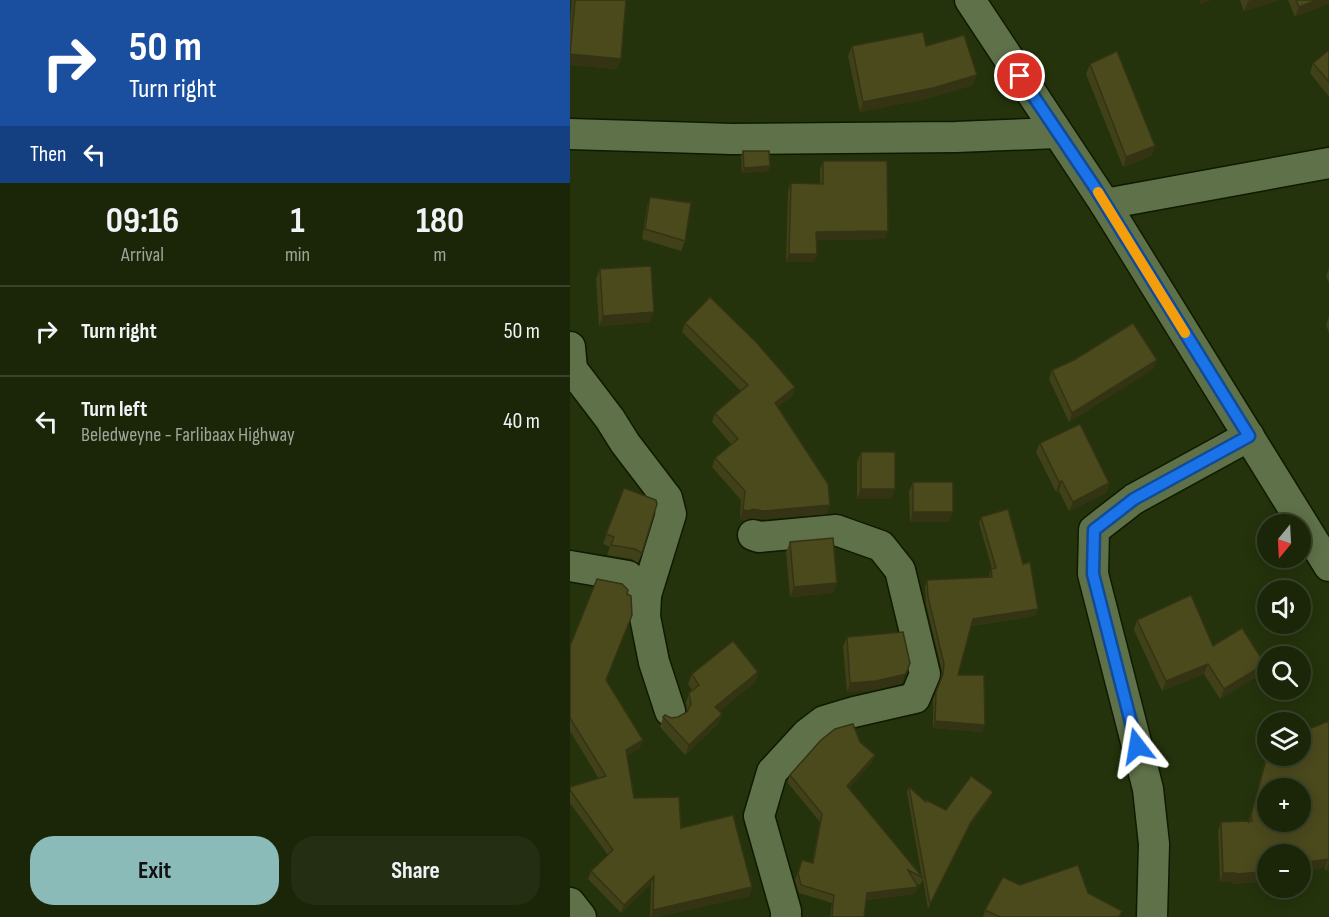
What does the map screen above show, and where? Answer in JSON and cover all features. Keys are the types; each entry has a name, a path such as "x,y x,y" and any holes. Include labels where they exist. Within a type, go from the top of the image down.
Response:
{"street":[{"path":"970,0 1105,204 1329,566"},
{"path":"570,134 744,139 956,137 1057,133"},
{"path":"1105,204 1329,163"},
{"path":"570,347 573,369 610,419 625,444 668,498 671,514 646,595 645,617 654,662 670,711"},
{"path":"610,419 652,455"},
{"path":"1152,917 1154,844 1148,789 1093,574 1094,530 1134,499 1249,436"},
{"path":"753,535 759,537 836,530 881,546 900,570 925,674 915,698 824,721 807,734 772,772 759,816 786,917"},
{"path":"570,566 628,576 646,595"},
{"path":"570,903 581,917"}],"building":[{"path":"575,0 626,0 621,59 570,54"},
{"path":"1296,0 1317,0 1299,7"},
{"path":"923,32 926,46 964,35 977,75 933,88 863,102 852,46"},
{"path":"1329,50 1329,82 1313,63"},
{"path":"1117,51 1155,146 1126,157 1090,64"},
{"path":"743,151 769,151 770,166 744,168"},
{"path":"823,161 887,161 888,231 816,232 817,254 789,254 791,183 823,184"},
{"path":"650,197 691,203 685,241 645,229"},
{"path":"651,266 654,312 603,316 600,269"},
{"path":"710,297 756,342 795,387 775,403 828,484 830,505 764,511 743,510 745,491 715,458 738,439 715,413 748,385 685,323"},
{"path":"1133,323 1157,360 1072,413 1052,370 1074,360"},
{"path":"1080,424 1109,483 1073,502 1062,481 1059,482 1040,443"},
{"path":"861,452 895,452 895,489 861,489"},
{"path":"913,482 953,482 953,512 913,512"},
{"path":"624,488 656,500 657,504 642,553 635,549 611,545 614,537 606,534"},
{"path":"1008,509 1023,564 1030,562 1038,609 973,619 958,675 984,675 985,725 935,721 936,692 944,664 928,597 927,580 992,577 991,569 996,568 981,517"},
{"path":"833,538 837,583 794,587 790,542"},
{"path":"597,579 622,584 628,590 627,594 631,596 632,615 606,680 643,740 626,750 634,798 679,797 681,828 733,815 752,887 653,910 654,876 624,905 591,871 613,850 570,790 570,787 606,776 570,718 570,646"},
{"path":"1191,595 1213,646 1242,628 1257,651 1257,669 1224,689 1208,664 1166,681 1137,620"},
{"path":"903,632 910,663 906,674 876,681 850,683 847,637"},
{"path":"733,641 758,672 715,707 722,714 689,745 663,717 665,715 671,718 678,717 687,712 691,704 689,693 699,685 692,674"},
{"path":"1329,721 1329,862 1328,859 1311,861 1311,844 1257,844 1257,872 1223,873 1221,822 1252,821 1251,815 1257,793 1257,832 1311,832 1311,778 1261,778 1264,766 1311,766 1311,728"},
{"path":"853,724 860,742 875,755 847,786 923,878 908,870 918,887 867,893 864,917 832,917 834,895 801,885 798,873 802,860 813,863 822,814 790,775 821,740 835,729"},
{"path":"971,776 993,792 971,822 930,904 909,787 926,802 926,800 946,810"},
{"path":"1078,865 1088,893 1122,911 1119,917 1000,917 985,910 1003,877 1020,885"}],"slow traffic":[{"path":"1098,192 1185,333"}],"route":[{"path":"1020,76 1096,189 1249,436 1134,499 1094,530 1093,574 1137,746"}]}
